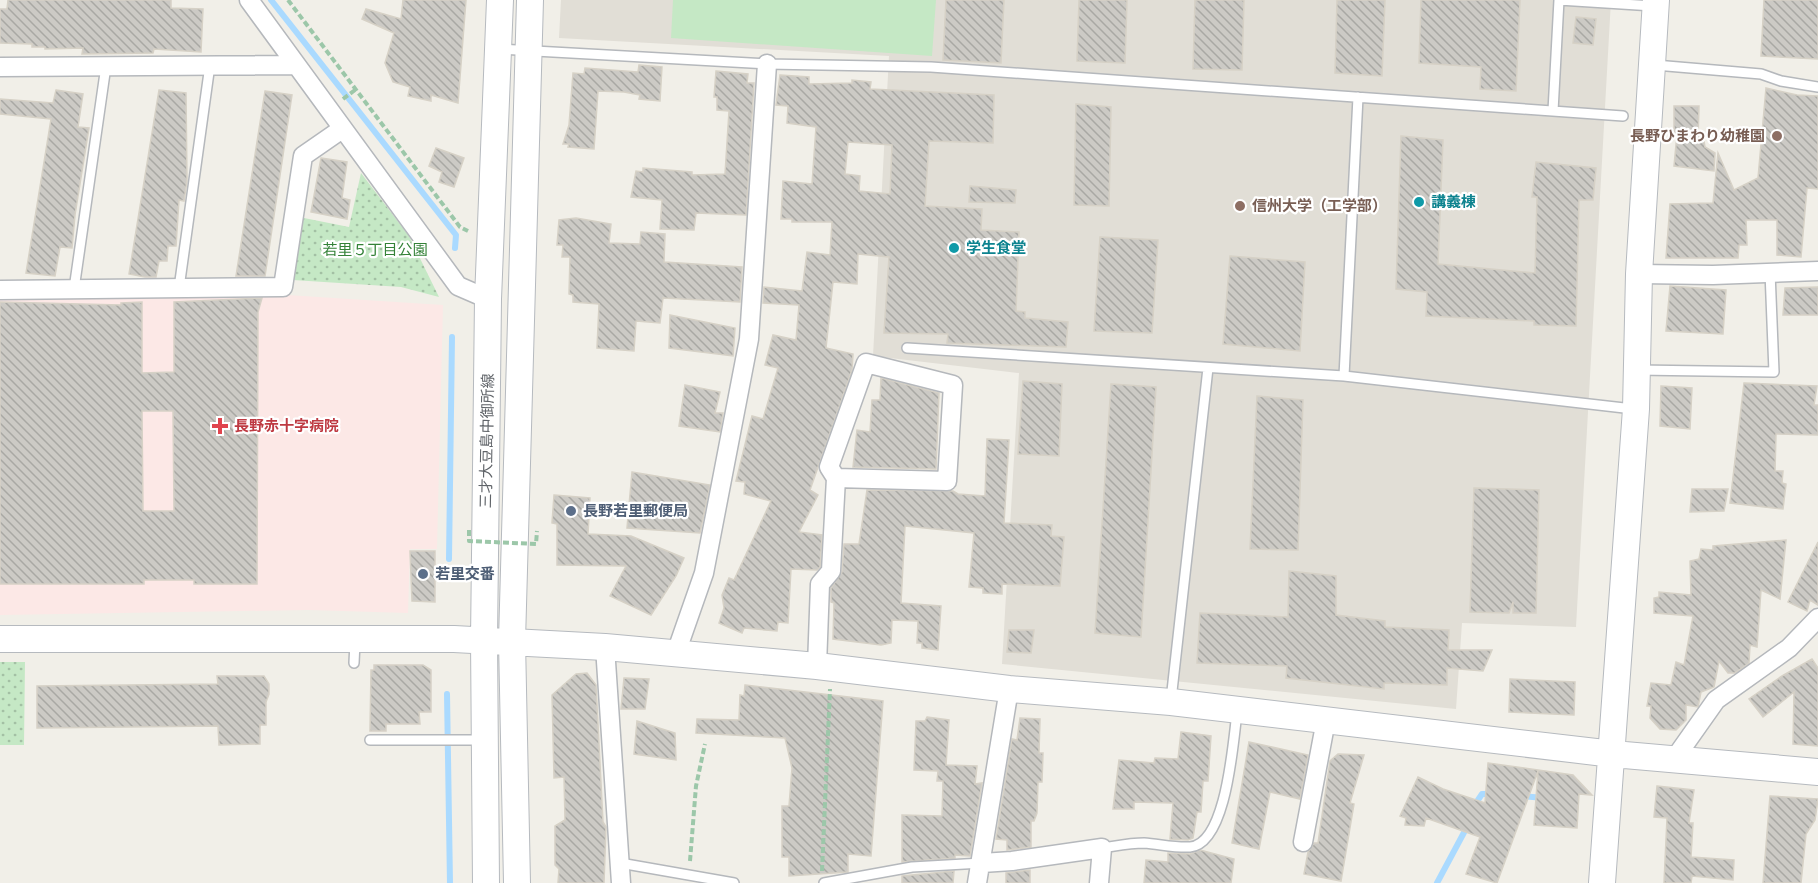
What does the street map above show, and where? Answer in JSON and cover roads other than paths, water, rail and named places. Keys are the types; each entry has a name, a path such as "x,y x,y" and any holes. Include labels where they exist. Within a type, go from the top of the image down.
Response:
{"street":[{"path":"249,0 458,286 488,299"},
{"name":"三才大豆島中御所線","path":"486,883 484,640 488,299 501,0"},
{"name":"三才大豆島中御所線","path":"517,883 512,641 530,0"},
{"path":"1602,883 1636,409 1639,274 1656,3"},
{"path":"676,652 704,573 748,339 767,64"},
{"path":"0,67 296,65"},
{"path":"0,290 283,287 303,156 342,129"},
{"path":"1639,274 1713,275 1818,271"},
{"path":"824,667 820,584 831,571 836,478 830,467 866,363 953,385 947,481 836,478"},
{"path":"1675,758 1716,700 1789,648 1818,618"},
{"path":"0,639 354,651 484,640 676,652 1009,689 1171,702 1613,754 1818,772"},
{"path":"605,647 621,883"},
{"path":"977,883 1009,689"},
{"path":"1303,842 1326,720"},
{"path":"981,863 1012,861 1102,848 1099,883"}],"lane":[{"path":"1553,111 1558,0 1656,3"},
{"path":"500,49 767,64 931,67 1623,116"},
{"path":"178,288 210,65"},
{"path":"1652,65 1761,74 1781,81 1818,87"},
{"path":"74,289 106,66"},
{"path":"1344,376 1358,97"},
{"path":"1637,370 1774,372 1770,272"},
{"path":"907,348 1344,376 1636,409"},
{"path":"1171,702 1208,368"},
{"path":"1102,848 1142,843 1191,847 1199,845 1212,830 1222,809 1237,711"},
{"path":"369,740 486,740"},
{"path":"620,863 734,883"},
{"path":"823,878 912,867 981,863"}],"waterway":[{"path":"271,0 456,235 455,248"},
{"path":"449,559 452,337"},
{"path":"447,694 450,883"},
{"path":"1474,806 1482,794 1493,794"},
{"path":"1521,796 1544,798"},
{"path":"1437,883 1468,825"}],"place":[{"name":"長野ひまわり幼稚園","path":"1777,136"},
{"name":"講義棟","path":"1419,202"},
{"name":"信州大学（工学部）","path":"1240,206"},
{"name":"学生食堂","path":"954,248"},
{"name":"長野赤十字病院","path":"220,426"},
{"name":"長野若里郵便局","path":"571,511"},
{"name":"若里交番","path":"423,574"}],"park label":[{"name":"若里５丁目公園","path":"375,250"}]}
